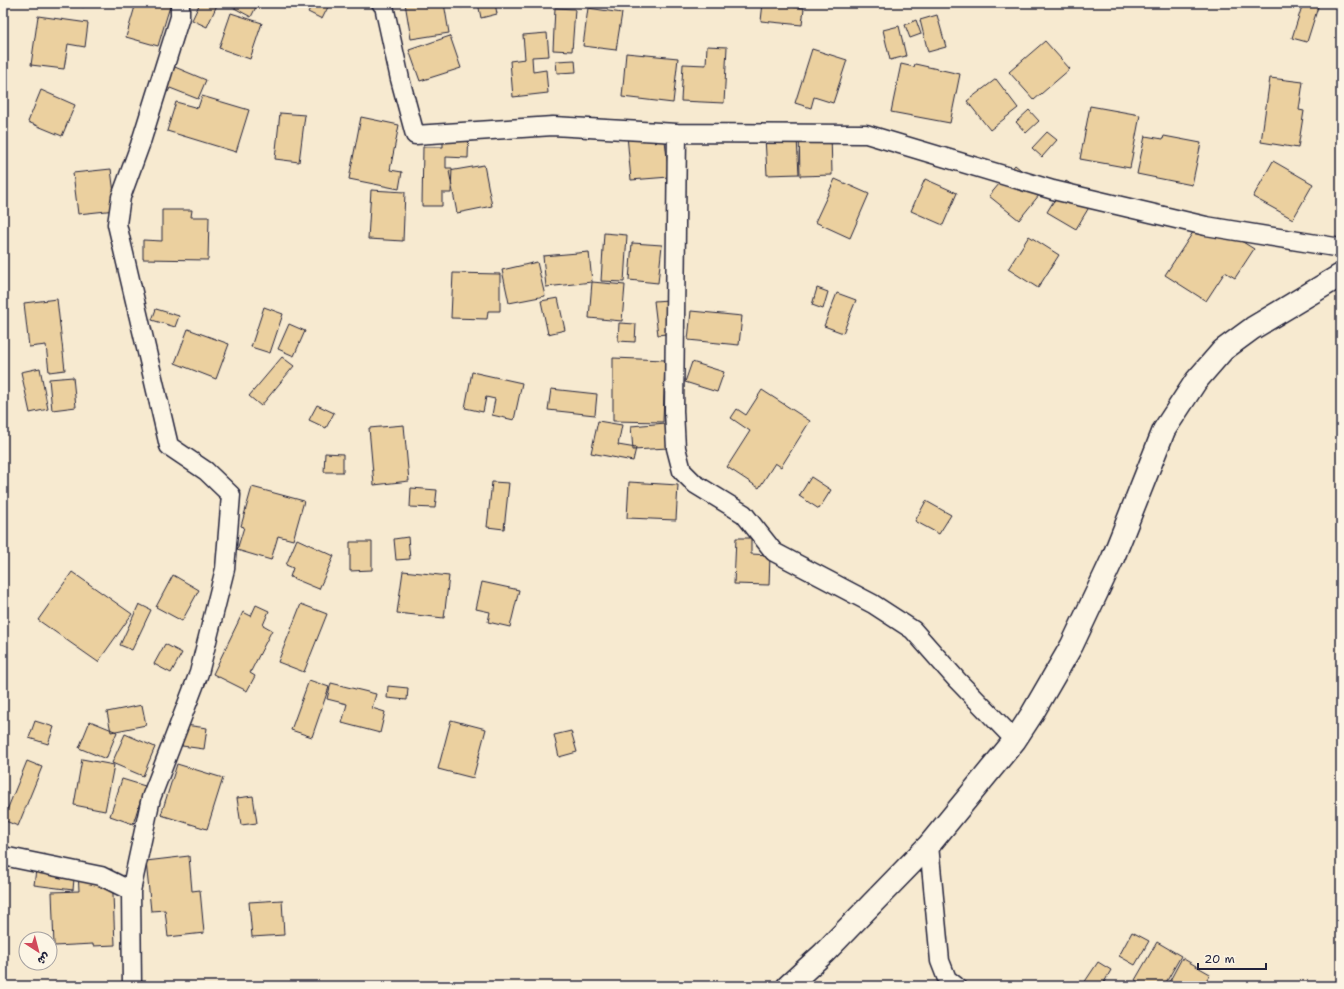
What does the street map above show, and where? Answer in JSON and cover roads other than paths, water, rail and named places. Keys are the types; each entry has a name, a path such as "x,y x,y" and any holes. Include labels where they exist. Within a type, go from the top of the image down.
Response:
{"main road":[{"path":"788,986 824,953 929,845 1015,740 1032,714 1072,645 1113,558 1164,430 1196,380 1223,350 1253,328 1341,275"}],"street":[{"path":"132,986 131,891 151,798 199,673 225,569 231,495 206,471 169,446 118,224 121,197 140,145 180,17 180,3"},
{"path":"381,3 384,6 400,79 415,135 553,126 677,133 866,134 1053,190 1206,226 1341,248"},
{"path":"677,133 674,411 676,448 682,471 695,484 744,514 774,552 873,604 913,630 957,680 1015,740"},
{"path":"929,845 940,961 947,979 956,986"},
{"path":"3,856 101,876 131,891"}]}
